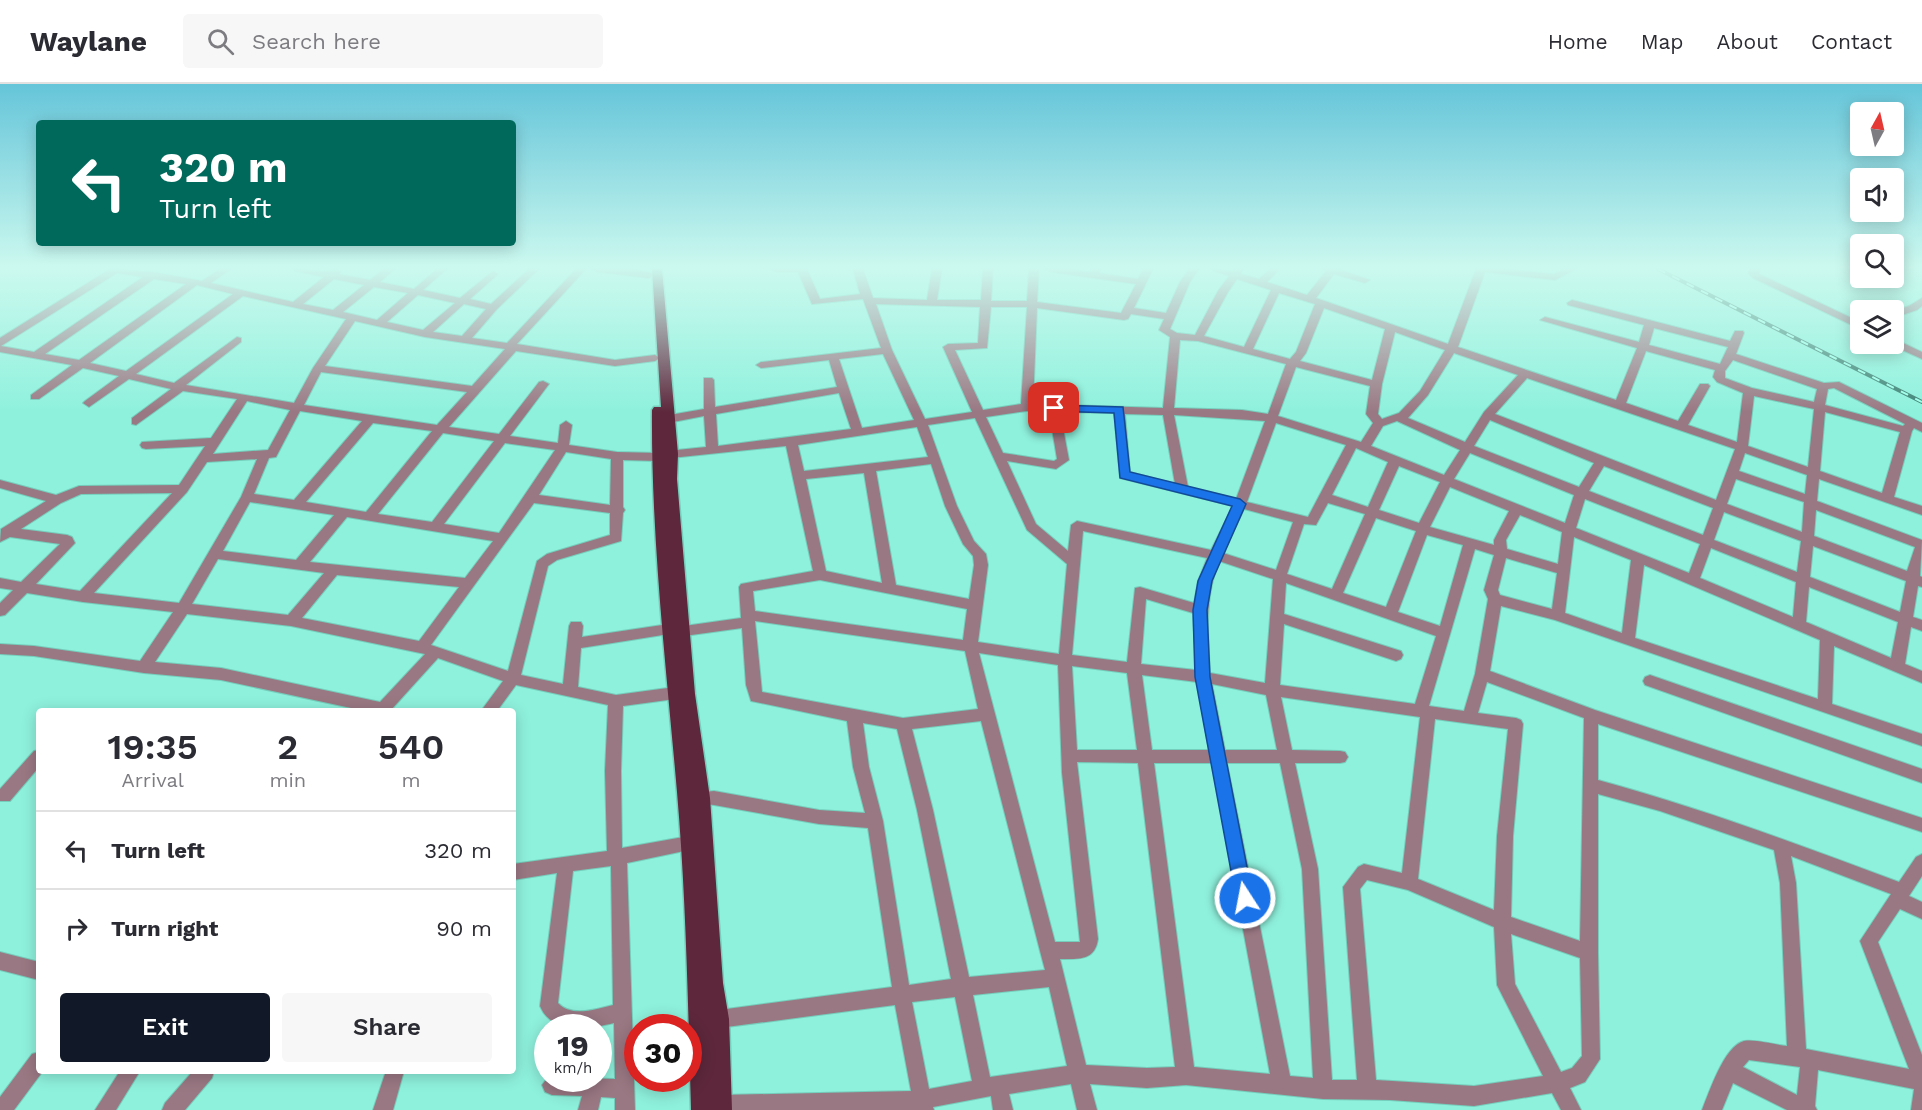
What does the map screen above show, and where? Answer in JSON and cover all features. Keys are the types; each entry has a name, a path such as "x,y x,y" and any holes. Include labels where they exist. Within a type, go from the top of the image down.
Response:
{"main road":[{"path":"654,317 664,456 670,479 676,630 675,693 689,843 698,987 702,1110"},
{"path":"657,317 668,419 664,456"},
{"path":"676,630 701,798 713,983 719,1019 721,1108"}],"street":[{"path":"0,343 40,317"},
{"path":"37,355 92,317"},
{"path":"35,397 150,317"},
{"path":"89,403 208,317"},
{"path":"203,458 264,456 274,452 295,407 352,317 464,340 615,363 655,358"},
{"path":"380,323 387,317"},
{"path":"424,333 444,317"},
{"path":"464,340 484,317"},
{"path":"370,515 440,429 538,317"},
{"path":"875,317 887,350 921,422 951,506 969,544 979,554 981,565 970,636 971,647 986,714 1056,978 1087,1110"},
{"path":"985,317 982,346 948,347 1031,527 1074,563"},
{"path":"1028,407 1031,317"},
{"path":"1171,317 1164,330 1175,336 1198,338 1376,384"},
{"path":"1198,338 1210,317"},
{"path":"1246,351 1263,317"},
{"path":"1282,1086 1203,677 1200,610 1205,581 1240,504 1292,363 1300,352 1311,317"},
{"path":"1362,317 1742,446 1922,511"},
{"path":"1399,418 1424,393 1458,317"},
{"path":"1626,317 1730,350 1823,387 1832,383 1839,385 1913,427"},
{"path":"1545,320 1721,368"},
{"path":"1620,405 1650,323"},
{"path":"1376,421 1372,414 1376,384 1391,326"},
{"path":"1738,333 1724,368 1721,368 1718,377 1721,380 1749,391 1913,427"},
{"path":"1175,336 1168,411 1182,490"},
{"path":"136,421 237,339"},
{"path":"1904,348 1922,356"},
{"path":"0,349 82,364 178,387 617,456 664,456 791,442 857,430 1028,407 1242,414 1273,418 1359,445 1447,480 1693,580 1922,677"},
{"path":"760,365 887,350"},
{"path":"833,356 857,430"},
{"path":"318,368 476,390"},
{"path":"1390,614 1424,529 1447,480 1488,416 1525,374"},
{"path":"708,380 712,451"},
{"path":"435,527 543,384"},
{"path":"1681,426 1704,386"},
{"path":"1799,624 1823,387"},
{"path":"668,419 844,389"},
{"path":"1693,580 1742,446 1749,391"},
{"path":"83,597 183,489 244,397"},
{"path":"999,457 1020,458 1056,465 1063,460 1054,408"},
{"path":"1119,410 1124,475 1312,522 1325,497 1376,421 1399,418 1467,448 1922,626"},
{"path":"1488,416 1918,581"},
{"path":"298,504 371,418"},
{"path":"385,708 429,649 468,583 531,498 563,448 566,425"},
{"path":"1887,498 1913,427"},
{"path":"146,445 214,442"},
{"path":"791,442 820,575"},
{"path":"144,667 182,609 247,497 264,456"},
{"path":"490,708 513,679 542,564 552,556 616,538 617,456"},
{"path":"799,476 935,460"},
{"path":"1336,594 1395,460"},
{"path":"1558,616 1562,570 1569,529 1581,493 1601,461"},
{"path":"869,468 890,589"},
{"path":"1732,473 1810,501 1922,546 1916,565 1918,581 1907,620 1898,667"},
{"path":"0,484 57,500"},
{"path":"3,535 57,500 79,490 183,489"},
{"path":"247,497 503,538"},
{"path":"1325,497 1371,514 1562,570"},
{"path":"531,498 618,510"},
{"path":"1469,717 1482,674 1496,599 1491,590 1501,553 1500,540 1517,508"},
{"path":"298,566 344,512"},
{"path":"1300,519 1280,576 1272,690 1310,868 1323,1089"},
{"path":"1049,951 1084,950 1088,946 1089,939 1069,756 1065,660 1077,525 1215,555 1336,594 1444,633"},
{"path":"0,612 68,545 69,541 3,535"},
{"path":"1409,883 1424,711 1470,543"},
{"path":"213,554 298,566 468,583"},
{"path":"1628,641 1638,558"},
{"path":"291,621 334,570"},
{"path":"975,605 820,575 746,587 753,685 756,697 903,724 986,714"},
{"path":"0,583 83,597 291,621 429,649 513,679 616,701 675,693"},
{"path":"1186,1076 1134,668 1140,592 1200,610"},
{"path":"1496,599 1558,616 1922,740"},
{"path":"1277,617 1396,655"},
{"path":"574,644 749,619 1203,677 1272,690 1516,724 1505,836 1502,922 1506,985 1571,1110"},
{"path":"570,691 576,626"},
{"path":"1825,707 1827,636"},
{"path":"0,649 44,652 144,667 221,674 374,708"},
{"path":"1482,674 1591,715 1922,825"},
{"path":"1650,681 1922,776"},
{"path":"616,701 613,771 614,849 619,857 624,1014"},
{"path":"721,1108 922,1105 990,1087 1078,1074 1147,1078 1186,1076 1282,1086 1367,1090 1478,1103 1578,1075 1591,1059 1589,952 1591,715"},
{"path":"854,716 861,767 874,821 922,1105"},
{"path":"903,724 926,810 962,987 990,1087 1003,1110"},
{"path":"1069,756 1341,757"},
{"path":"4,796 36,759"},
{"path":"1591,785 1660,804 1781,845 1900,895 1922,911"},
{"path":"701,798 714,798 819,817 874,821"},
{"path":"516,872 619,857 689,843"},
{"path":"1730,1071 1806,1110 1804,1058 1788,883 1781,845"},
{"path":"1922,862 1869,941 1922,1080"},
{"path":"566,864 549,1006 558,1017 569,1020 590,1020 624,1011"},
{"path":"1367,1090 1351,887 1364,872 1409,883 1502,922 1589,952"},
{"path":"0,961 36,970"},
{"path":"719,1019 962,987 1056,978"},
{"path":"1713,1110 1730,1071 1739,1055 1746,1050 1804,1058 1922,1080"},
{"path":"2,1110 36,1065"},
{"path":"105,1110 129,1074"},
{"path":"172,1110 202,1074"},
{"path":"382,1110 394,1074"},
{"path":"588,1110 593,1092"},
{"path":"625,1092 625,1110"},
{"path":"1921,1110 1922,1092"}],"railway":[{"path":"1753,317 1922,402"}],"route":[{"path":"1054,408 1119,410 1124,475 1240,504 1205,581 1200,610 1203,677 1245,898"}]}
